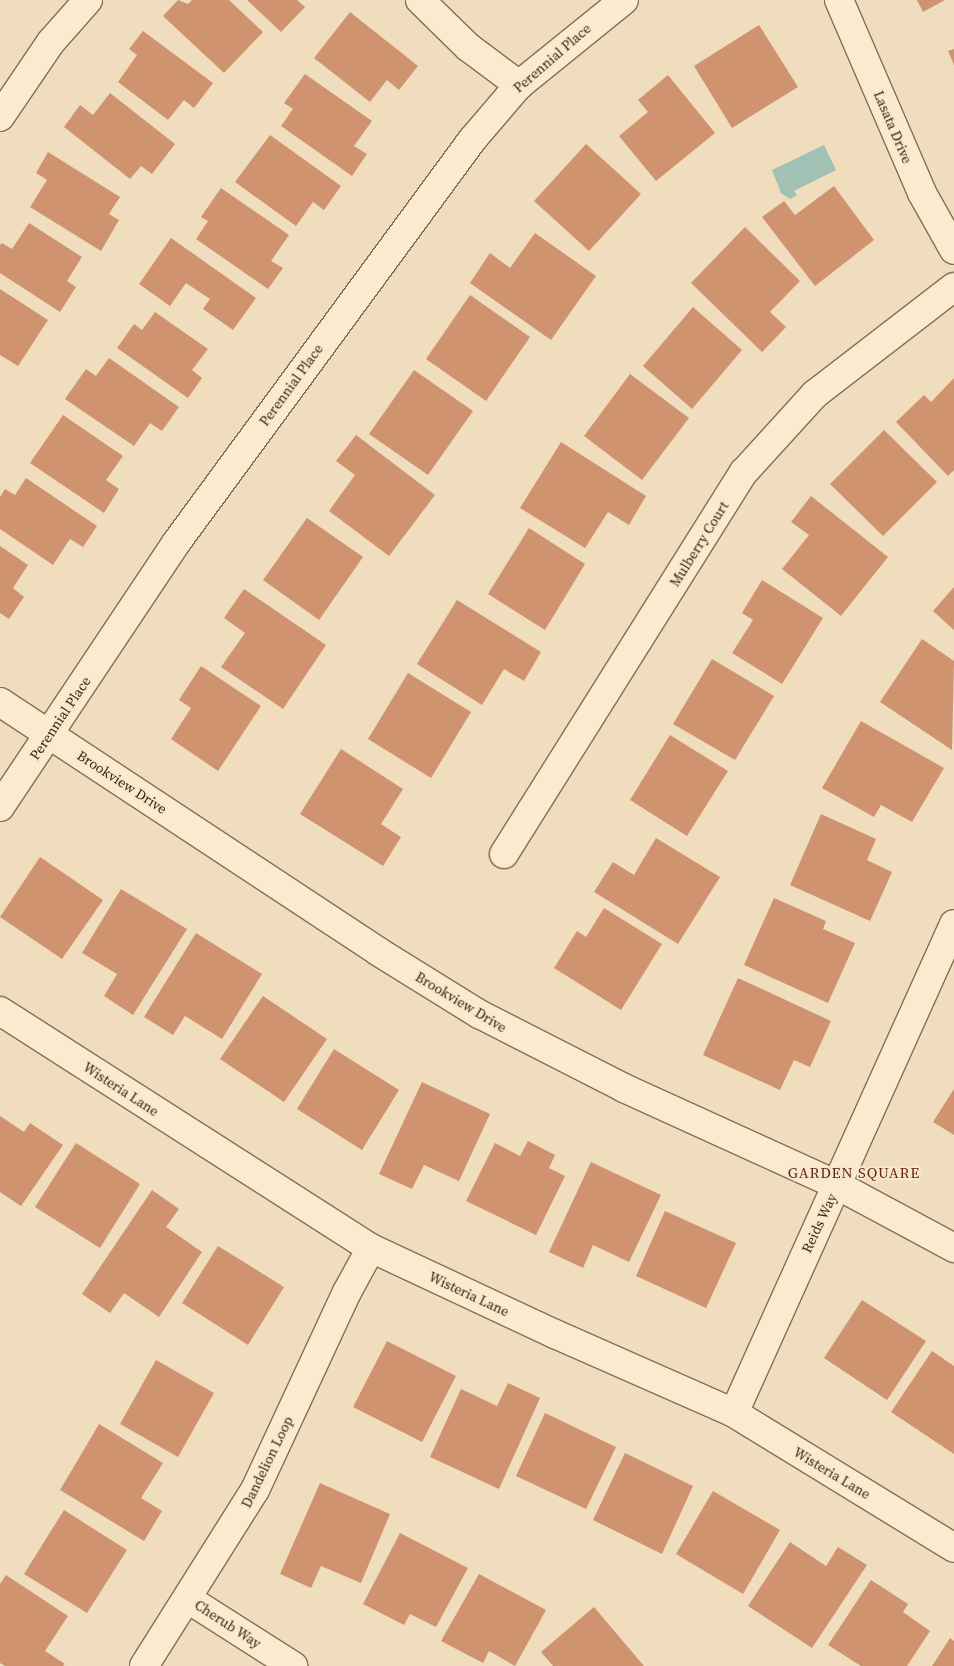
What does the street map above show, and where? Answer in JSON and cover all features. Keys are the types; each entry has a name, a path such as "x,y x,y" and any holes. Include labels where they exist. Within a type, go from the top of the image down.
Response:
{"street":[{"path":"0,117 51,42 88,0"},
{"path":"420,0 468,47 518,85"},
{"name":"Perennial Place","path":"0,807 223,477 472,140 518,85 624,0"},
{"name":"Lasata Drive","path":"839,0 922,193 954,250"},
{"name":"Mulberry Court","path":"504,854 744,472 815,394 954,287"},
{"name":"Brookview Drive","path":"0,702 479,1014 624,1088 837,1185 954,1248"},
{"name":"Reids Way","path":"734,1413 837,1185 944,968 954,924"},
{"name":"Wisteria Lane","path":"0,1011 371,1248 555,1334 734,1413 954,1548"},
{"name":"Dandelion Loop","path":"144,1666 255,1490 347,1292 371,1248"},
{"name":"Cherub Way","path":"188,1599 293,1666"}],"shaded area":[{"path":"824,145 836,170 794,191 797,195 790,199 781,193 772,170"}],"building":[{"path":"178,0 188,4 192,0 229,0 263,32 224,73 163,16"},
{"path":"247,0 297,0 305,7 281,32"},
{"path":"917,0 945,0 923,12"},
{"path":"350,12 418,66 399,90 387,80 370,102 314,58"},
{"path":"759,25 798,87 732,128 694,66"},
{"path":"143,31 213,83 194,108 184,100 168,120 118,82 137,55 129,49"},
{"path":"954,49 954,65 948,51"},
{"path":"305,74 372,121 354,146 367,154 352,176 281,126 293,109 284,103"},
{"path":"668,75 715,133 656,181 619,136 648,112 638,100"},
{"path":"110,93 175,144 152,174 141,166 130,179 64,127 80,105 93,115"},
{"path":"270,135 341,186 324,210 313,202 296,226 235,182"},
{"path":"586,144 641,194 589,251 534,201"},
{"path":"48,152 120,197 109,214 119,220 101,251 30,207 47,180 36,173"},
{"path":"834,186 874,240 815,286 762,217 784,201 795,215"},
{"path":"221,188 289,235 271,261 283,268 268,289 196,239 208,221 201,217"},
{"path":"29,223 82,257 67,281 76,287 60,312 0,273 0,245 2,243 12,249"},
{"path":"745,227 800,281 770,312 786,327 762,352 691,283"},
{"path":"535,233 596,276 551,340 470,283 490,253 510,268"},
{"path":"171,238 256,298 233,330 203,309 210,299 186,283 170,306 139,284"},
{"path":"0,289 48,320 18,366 0,355"},
{"path":"470,295 530,337 486,401 426,359"},
{"path":"693,307 742,350 692,409 643,366"},
{"path":"155,312 208,349 192,370 202,378 188,398 117,348 134,324 142,330"},
{"path":"109,358 179,407 162,431 150,423 134,446 65,399 86,369 96,376"},
{"path":"414,370 473,411 428,475 369,434"},
{"path":"630,374 689,418 642,480 584,436"},
{"path":"954,378 954,470 948,476 896,422 924,395 931,402"},
{"path":"63,415 123,456 106,480 119,489 104,513 30,463"},
{"path":"884,430 937,482 883,536 830,484"},
{"path":"356,435 435,495 389,556 329,511 355,475 336,461"},
{"path":"561,442 646,496 629,525 608,512 585,548 520,508"},
{"path":"26,478 97,526 83,547 70,539 53,565 0,529 0,497 5,489 15,495"},
{"path":"811,496 888,557 841,616 782,569 809,535 791,522"},
{"path":"307,518 363,557 319,620 263,580"},
{"path":"529,528 585,564 545,630 488,594"},
{"path":"0,546 28,565 13,588 24,597 9,619 0,613"},
{"path":"762,580 823,618 782,684 732,653 753,620 742,613"},
{"path":"954,587 954,630 933,611"},
{"path":"244,589 326,645 283,709 221,667 245,633 224,618"},
{"path":"457,600 541,652 524,681 504,669 482,705 417,664"},
{"path":"922,639 954,661 952,750 880,702"},
{"path":"712,659 774,696 735,760 673,724"},
{"path":"201,666 261,706 218,771 171,739 191,708 179,700"},
{"path":"408,673 471,712 431,778 368,739"},
{"path":"861,721 944,768 912,822 881,805 874,817 822,788"},
{"path":"670,735 728,771 687,836 630,800"},
{"path":"341,749 403,789 381,824 401,837 383,866 300,814"},
{"path":"821,814 876,839 867,860 892,872 870,921 790,885"},
{"path":"656,838 720,877 678,944 594,892 613,862 634,875"},
{"path":"40,857 103,900 62,959 0,917"},
{"path":"121,889 187,929 133,1015 104,996 117,974 82,953"},
{"path":"774,898 826,921 823,929 855,943 828,1003 744,965"},
{"path":"604,908 662,944 621,1010 554,968 577,931 586,937"},
{"path":"196,933 262,974 222,1039 185,1016 173,1035 144,1017"},
{"path":"738,978 831,1021 810,1067 794,1060 780,1090 703,1055"},
{"path":"263,996 327,1039 284,1102 220,1059"},
{"path":"334,1049 399,1090 362,1150 297,1109"},
{"path":"422,1082 490,1114 459,1181 424,1165 412,1189 379,1174"},
{"path":"954,1089 954,1135 933,1122"},
{"path":"0,1116 24,1132 30,1123 63,1145 21,1206 0,1192"},
{"path":"528,1141 555,1155 549,1168 565,1176 536,1235 466,1201 495,1143 520,1156"},
{"path":"76,1143 140,1184 100,1248 35,1207"},
{"path":"591,1162 661,1195 629,1262 593,1245 583,1268 549,1252"},
{"path":"152,1190 179,1209 166,1227 202,1252 159,1317 124,1293 110,1313 82,1294"},
{"path":"665,1211 736,1243 706,1308 636,1276"},
{"path":"218,1246 284,1287 248,1345 182,1303"},
{"path":"862,1300 926,1341 887,1400 824,1358"},
{"path":"387,1341 456,1376 422,1442 353,1407"},
{"path":"932,1351 954,1366 954,1454 891,1412"},
{"path":"156,1360 214,1393 178,1457 120,1424"},
{"path":"508,1383 540,1398 499,1489 430,1457 461,1389 497,1406"},
{"path":"545,1413 616,1447 586,1509 516,1476"},
{"path":"99,1424 163,1463 141,1498 162,1511 144,1541 60,1490"},
{"path":"625,1453 693,1486 662,1554 593,1520"},
{"path":"320,1483 390,1514 361,1583 321,1566 311,1588 280,1574"},
{"path":"713,1491 780,1530 743,1594 676,1554"},
{"path":"64,1510 127,1550 87,1613 24,1574"},
{"path":"400,1533 468,1568 436,1627 410,1614 404,1625 363,1604"},
{"path":"790,1542 826,1566 838,1547 867,1565 812,1648 748,1606"},
{"path":"479,1574 546,1610 515,1666 489,1651 483,1663 441,1641"},
{"path":"6,1575 68,1616 45,1651 65,1664 63,1666 5,1666 0,1663 0,1584"},
{"path":"871,1580 908,1604 903,1612 930,1631 907,1666 861,1666 828,1645"},
{"path":"594,1607 644,1666 553,1666 541,1652"},
{"path":"950,1638 954,1641 954,1666 932,1666"}],"district":[{"name":"GARDEN SQUARE","path":"854,1173"}]}
